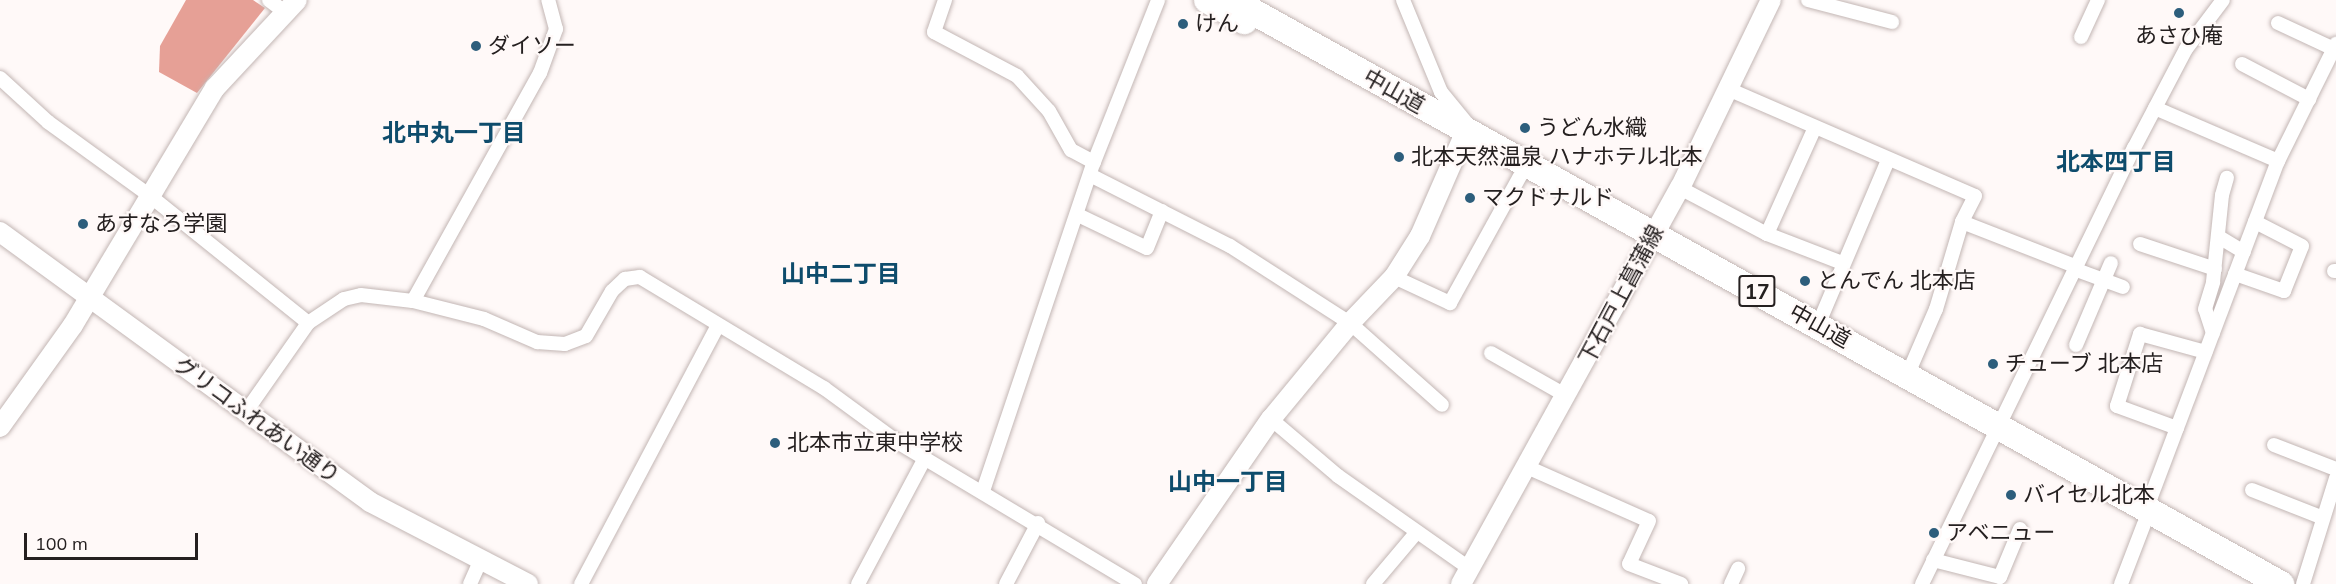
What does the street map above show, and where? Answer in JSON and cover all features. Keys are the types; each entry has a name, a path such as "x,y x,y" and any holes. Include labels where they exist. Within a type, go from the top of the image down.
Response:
{"highway":[{"name":"中山道","path":"1207,0 1467,138 1520,176 1818,325 1907,376 1996,432"},
{"name":"中山道","path":"1232,0 1467,138 2145,517 2252,584"},
{"name":"中山道","path":"2145,517 2281,584"}],"street":[{"path":"0,427 47,365 215,88 292,6 268,0"},
{"path":"413,301 540,73 556,29 548,0"},
{"path":"945,0 934,32 1017,76 1049,111 1071,150 1092,169 1162,211 1230,246 1350,323 1442,405"},
{"path":"983,491 1092,169 1158,0"},
{"path":"1157,584 1271,419 1350,323 1394,277 1420,236 1467,138 1441,92 1403,0"},
{"name":"下石戸上菖蒲線","path":"1465,576 1567,396 1680,188 1771,0"},
{"path":"1808,0 1892,22"},
{"path":"2081,37 2098,0"},
{"path":"1922,584 2074,267 2155,108 2186,49 2223,0"},
{"path":"2121,584 2278,161 2335,46 2278,23"},
{"path":"2242,64 2309,99"},
{"path":"0,78 48,122 149,195 308,323"},
{"path":"1728,89 1888,160 1976,196 1962,222 1936,309 1907,376"},
{"path":"2155,108 2278,161"},
{"path":"1767,234 1815,127"},
{"path":"1818,325 1842,263 1888,160"},
{"path":"1394,277 1450,303 1520,176"},
{"path":"2213,333 2205,309 2215,269 2222,195 2227,178"},
{"path":"1680,188 1767,234 1842,263"},
{"path":"1078,215 1147,248 1162,211"},
{"path":"1962,222 2123,287"},
{"path":"2235,274 2284,291 2302,246 2255,222"},
{"name":"グリコふれあい通り","path":"0,232 244,413 370,502 528,584"},
{"path":"2219,237 2244,252"},
{"path":"2140,244 2215,269"},
{"path":"2076,345 2111,262"},
{"path":"244,413 308,323 344,299 361,295 413,301 484,319 537,342 565,344 586,336 612,291 625,279 640,277 652,280 717,327 826,382 878,429 1135,584"},
{"path":"581,584 717,327"},
{"path":"2177,428 2117,406 2140,334 2206,352"},
{"path":"1491,353 1567,396"},
{"path":"1271,419 1338,476 1417,532 1465,576"},
{"path":"2274,445 2336,469"},
{"path":"858,584 925,458"},
{"path":"1527,467 1649,521 1629,564 1681,584"},
{"path":"2303,584 2336,478"},
{"path":"2252,490 2323,519"},
{"path":"1006,584 1038,524"},
{"path":"1933,560 2000,577 2020,529"},
{"path":"1374,584 1417,532"},
{"path":"470,584 481,559"},
{"path":"1731,584 1738,569"}],"shaded area":[{"path":"186,0 253,0 265,8 197,93 159,72 160,46"}],"place":[{"name":"あさひ庵","path":"2179,13"},
{"name":"けん","path":"1183,24"},
{"name":"ダイソー","path":"476,46"},
{"name":"うどん水織","path":"1525,128"},
{"name":"北本天然温泉 ハナホテル北本","path":"1399,157"},
{"name":"マクドナルド","path":"1470,198"},
{"name":"あすなろ学園","path":"83,224"},
{"name":"とんでん 北本店","path":"1805,281"},
{"name":"チューブ 北本店","path":"1993,364"},
{"name":"北本市立東中学校","path":"775,443"},
{"name":"バイセル北本","path":"2011,495"},
{"name":"アベニュー","path":"1934,533"}],"district":[{"name":"北中丸一丁目","path":"454,133"},
{"name":"北本四丁目","path":"2116,162"},
{"name":"山中二丁目","path":"841,274"},
{"name":"山中一丁目","path":"1228,482"}]}
